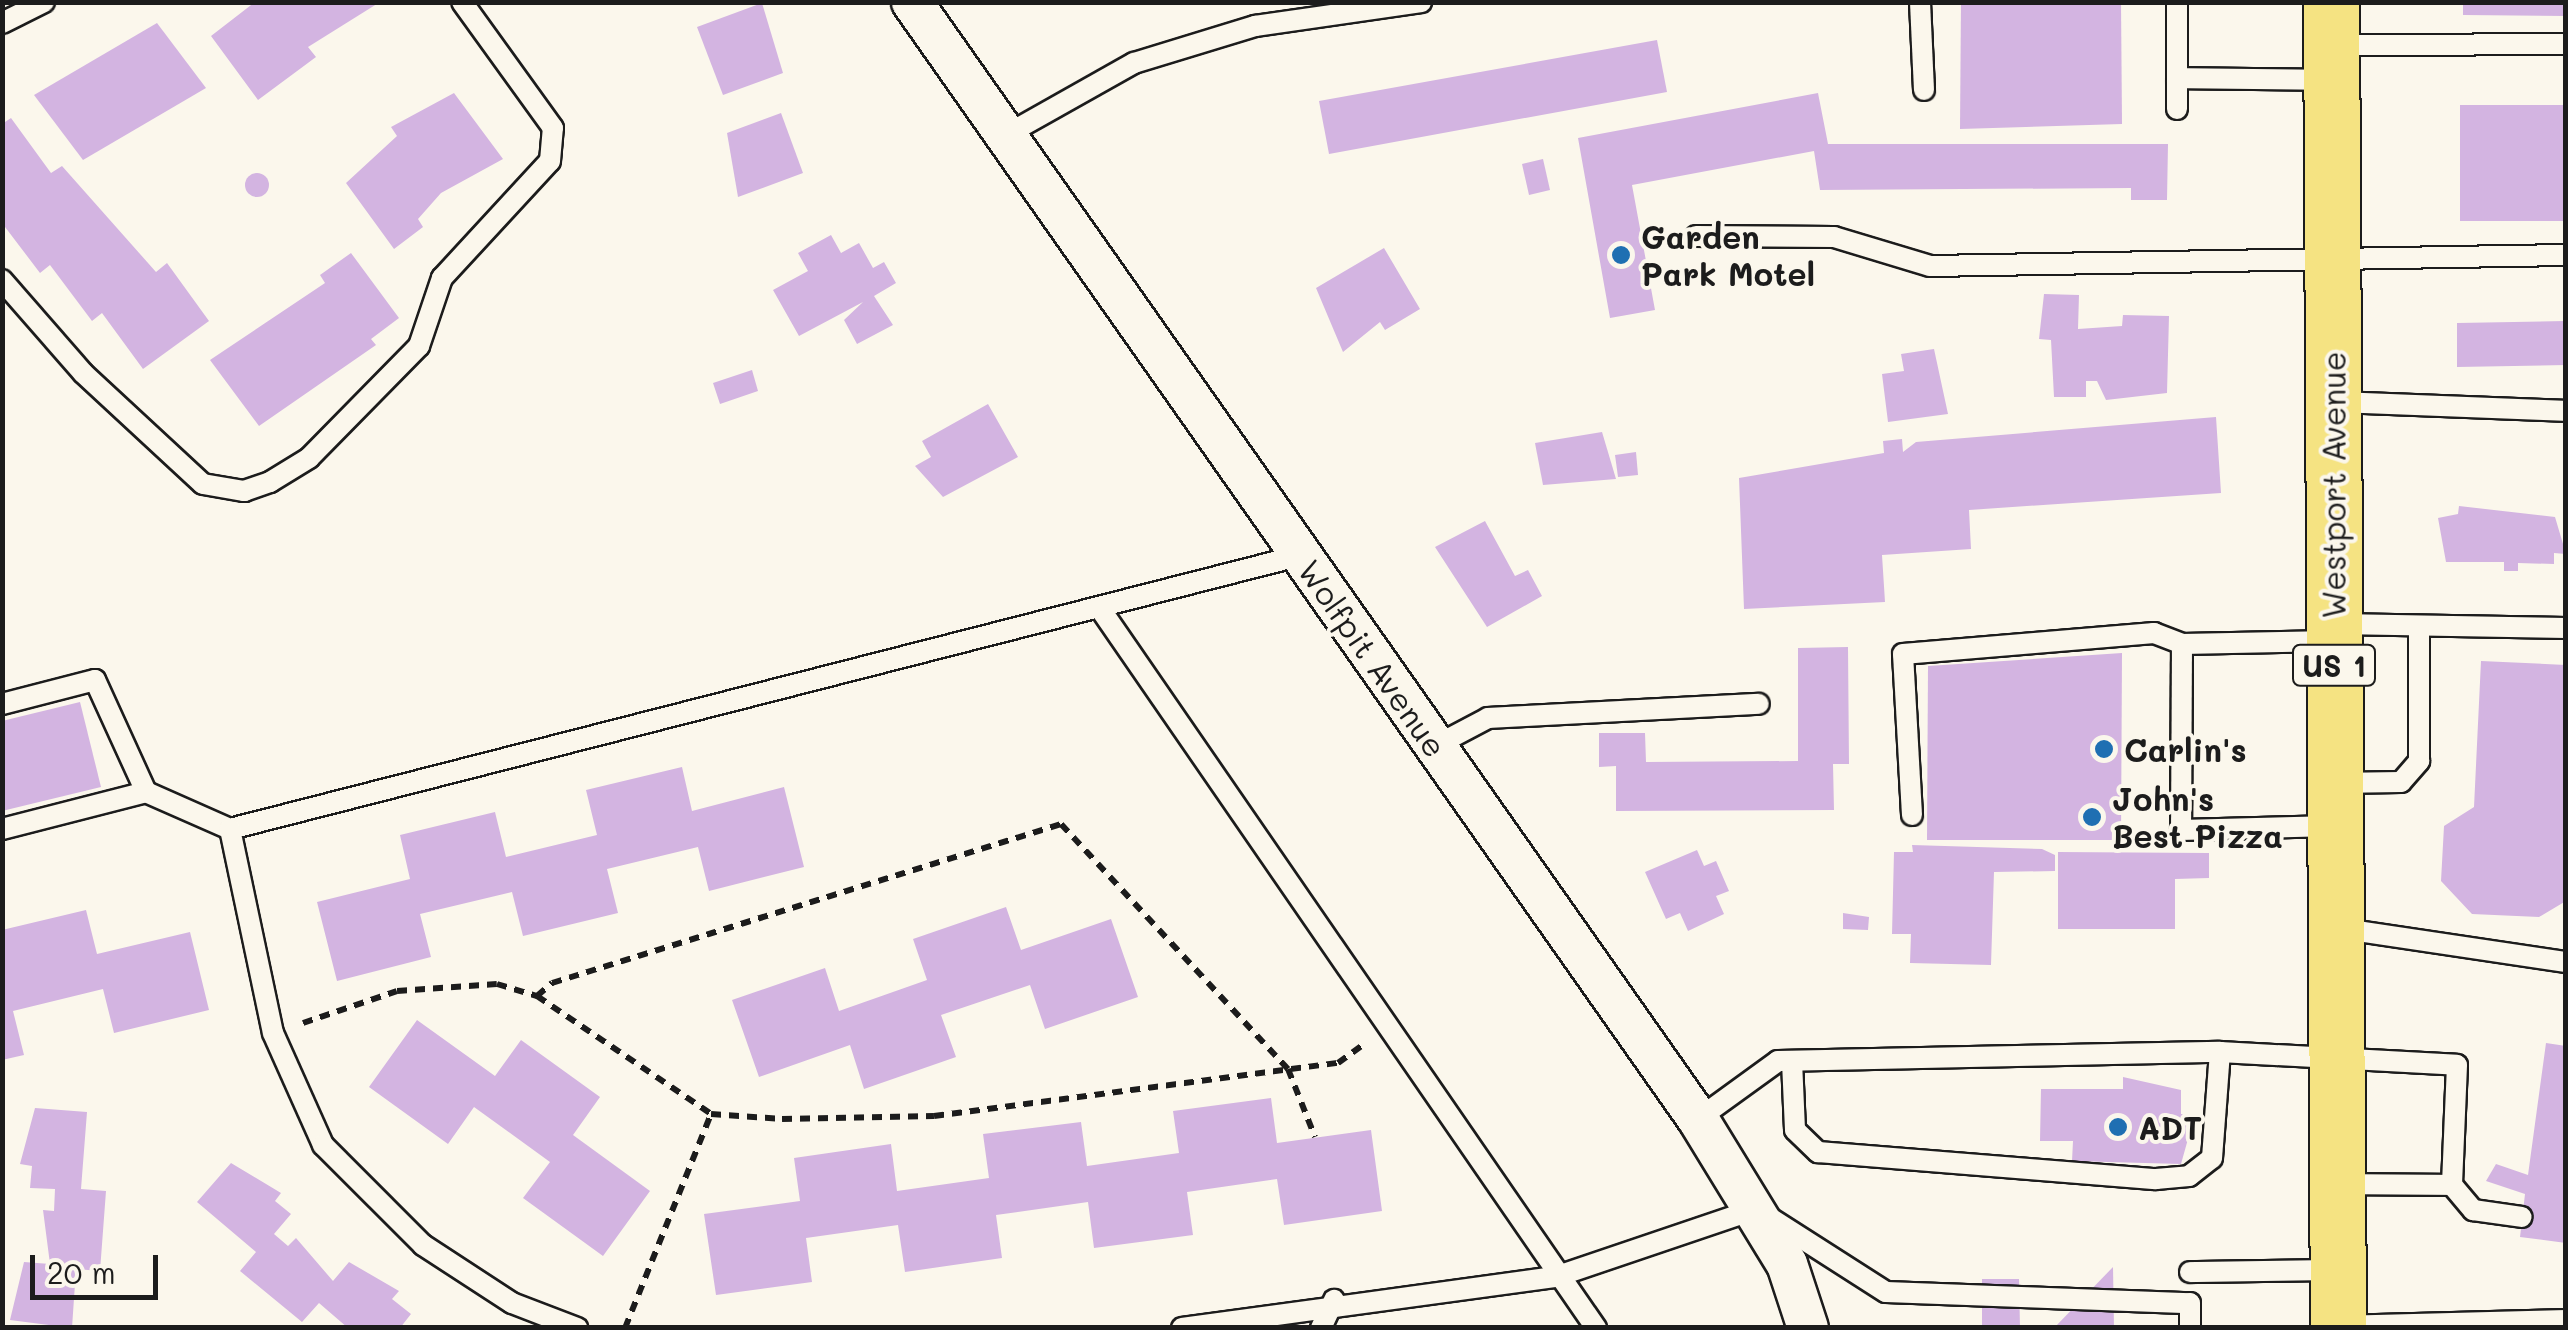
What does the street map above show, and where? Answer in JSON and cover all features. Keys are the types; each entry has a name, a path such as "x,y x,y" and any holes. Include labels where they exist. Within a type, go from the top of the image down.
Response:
{"main road":[{"name":"Westport Avenue","path":"2331,43 2338,1327"}],"street":[{"name":"Wolfpit Avenue","path":"912,2 1698,1119 1756,1209 1808,1328"}],"lane":[{"path":"2,23 44,2"},
{"path":"2,280 83,373 203,484 244,491 270,482 309,458 419,346 442,278 550,162 553,128 462,2"},
{"path":"1006,135 1134,63 1255,26 1420,2"},
{"path":"1920,2 1924,90"},
{"path":"2177,2 2177,108"},
{"path":"2177,78 2331,43 2566,44"},
{"path":"1696,236 1834,237 1930,266 2566,254"},
{"path":"2333,402 2566,411"},
{"path":"2,829 146,792 230,829 1302,555"},
{"path":"1099,608 1556,1277 1596,1328"},
{"path":"2182,644 2181,830 2335,804 2401,782 2419,761 2419,626"},
{"path":"1912,815 1904,654 2154,633 2182,644 2419,626 2566,628"},
{"path":"2,704 94,680 146,792"},
{"path":"1435,746 1488,718 1760,704"},
{"path":"230,829 274,1033 323,1145 359,1185 424,1244 512,1303 577,1328"},
{"path":"2336,928 2566,962"},
{"path":"1792,1061 1795,1130 1818,1152 2156,1179 2189,1176 2212,1158 2220,1052"},
{"path":"1698,1119 1778,1061 2220,1052 2457,1065 2452,1186 2473,1210 2522,1217"},
{"path":"2337,1184 2452,1186"},
{"path":"1182,1328 1334,1300 1556,1277 1756,1209 1886,1292 2190,1304 2190,1328"},
{"path":"2190,1272 2337,1270"},
{"path":"1321,1328 1334,1300"},
{"path":"2338,1327 2566,1320"}],"path":[{"path":"537,996 552,982 1061,824 1288,1069 1316,1138"},
{"path":"274,1033 443,982 537,996 711,1114 934,1116 1338,1063 1386,1029"},
{"path":"625,1328 711,1114"}],"building":[{"path":"255,2 380,2 308,47 316,57 258,100 211,36"},
{"path":"1961,2 2121,2 2122,124 1960,129"},
{"path":"2463,2 2566,2 2566,16 2463,15"},
{"path":"762,3 783,73 723,95 697,27"},
{"path":"157,23 206,88 83,160 34,95"},
{"path":"1657,40 1667,92 1329,154 1319,101"},
{"path":"454,93 503,159 441,193 418,219 423,227 394,249 346,183 397,136 391,127"},
{"name":"Garden Park Motel","path":"1818,93 1828,144 2168,144 2167,200 2131,200 2131,188 1820,190 1814,151 1632,185 1655,310 1610,318 1578,138"},
{"path":"2460,105 2566,105 2566,221 2460,221"},
{"path":"781,113 803,173 738,197 727,133"},
{"path":"11,118 51,173 62,166 156,272 167,263 209,321 143,369 102,313 92,321 50,265 40,273 2,223 2,124"},
{"path":"1543,159 1550,190 1529,195 1522,164"},
{"path":"257,173 266,176 266,194 257,197 248,194 245,185 248,176"},
{"path":"831,235 841,253 859,243 873,268 884,262 896,283 874,296 893,325 857,344 844,320 863,302 799,336 773,290 808,271 798,253"},
{"path":"1384,248 1420,309 1385,330 1380,322 1343,352 1316,288"},
{"path":"351,253 399,318 371,339 376,345 259,426 210,360 325,283 320,275"},
{"path":"2044,294 2079,295 2078,329 2122,326 2123,315 2169,316 2167,393 2106,400 2097,381 2086,381 2086,397 2054,397 2051,340 2039,339"},
{"path":"2566,321 2566,365 2457,367 2457,323"},
{"path":"1934,349 1948,414 1888,422 1882,374 1904,371 1901,354"},
{"path":"752,370 758,391 720,404 713,383"},
{"path":"988,404 1018,457 943,497 915,466 931,457 922,441"},
{"path":"2216,417 2221,493 1969,510 1971,549 1882,555 1885,602 1744,609 1739,478 1884,453 1883,441 1902,439 1903,452 1916,442"},
{"path":"1602,432 1616,479 1543,485 1535,443"},
{"path":"1636,452 1638,475 1618,477 1615,455"},
{"path":"2459,506 2555,517 2566,554 2554,553 2554,564 2518,563 2518,571 2504,571 2504,562 2446,562 2438,518 2458,514"},
{"path":"1485,521 1515,576 1528,570 1542,596 1487,627 1435,547"},
{"path":"1848,647 1849,764 1833,764 1834,810 1616,811 1616,766 1599,767 1599,733 1645,733 1646,762 1798,761 1798,648"},
{"path":"2122,653 2121,840 1927,840 1928,666"},
{"path":"2481,661 2566,665 2566,901 2539,917 2472,914 2441,881 2444,826 2474,807"},
{"path":"80,702 101,787 2,811 2,721"},
{"path":"682,767 692,811 784,787 804,867 709,891 698,847 607,869 618,913 523,936 512,892 420,914 431,957 337,981 317,902 410,879 400,835 495,812 506,857 597,835 586,790"},
{"path":"1912,845 2042,849 2055,855 2055,871 1994,872 1991,965 1910,963 1911,934 1892,934 1894,852 1913,852"},
{"path":"1697,850 1704,866 1716,861 1729,891 1716,896 1724,914 1688,931 1680,913 1666,919 1645,872"},
{"path":"2058,852 2209,853 2209,878 2175,879 2175,929 2058,929"},
{"path":"1006,907 1021,950 1111,919 1138,997 1045,1029 1030,985 941,1015 956,1057 864,1089 850,1045 759,1077 732,1000 825,968 839,1011 927,980 913,939"},
{"path":"86,910 97,954 190,932 209,1010 114,1033 103,989 13,1011 24,1055 2,1060 2,930"},
{"path":"1843,913 1869,917 1868,930 1843,929"},
{"path":"417,1020 495,1076 521,1040 600,1097 573,1135 650,1191 603,1256 523,1198 550,1162 474,1107 448,1144 369,1087"},
{"path":"2546,1043 2566,1046 2566,1243 2520,1237 2525,1194 2486,1181 2496,1164 2528,1175"},
{"name":"ADT","path":"2123,1077 2181,1090 2181,1114 2195,1114 2181,1164 2072,1161 2073,1141 2040,1141 2041,1089 2123,1089"},
{"path":"1271,1098 1277,1143 1371,1130 1382,1211 1284,1225 1277,1179 1187,1192 1193,1235 1094,1248 1088,1202 996,1215 1002,1258 905,1272 898,1225 806,1238 812,1282 716,1295 704,1214 800,1201 794,1158 891,1144 897,1191 989,1178 983,1134 1081,1122 1087,1166 1179,1153 1173,1111"},
{"path":"35,1108 87,1112 81,1189 106,1191 100,1271 76,1269 72,1328 10,1320 24,1262 50,1264 43,1210 54,1211 55,1189 30,1188 32,1166 20,1164"},
{"path":"231,1163 281,1193 275,1201 291,1214 274,1234 288,1246 296,1238 333,1281 349,1262 399,1291 392,1299 411,1314 400,1328 348,1328 319,1303 302,1322 240,1271 256,1252 197,1202"},
{"path":"2113,1267 2114,1328 2054,1328"},
{"path":"1982,1279 2019,1279 2020,1328 1982,1328"}],"place":[{"name":"Garden Park Motel","path":"1621,255"},
{"name":"Carlin's","path":"2104,749"},
{"name":"John's Best Pizza","path":"2092,817"},
{"name":"ADT","path":"2118,1127"}]}
